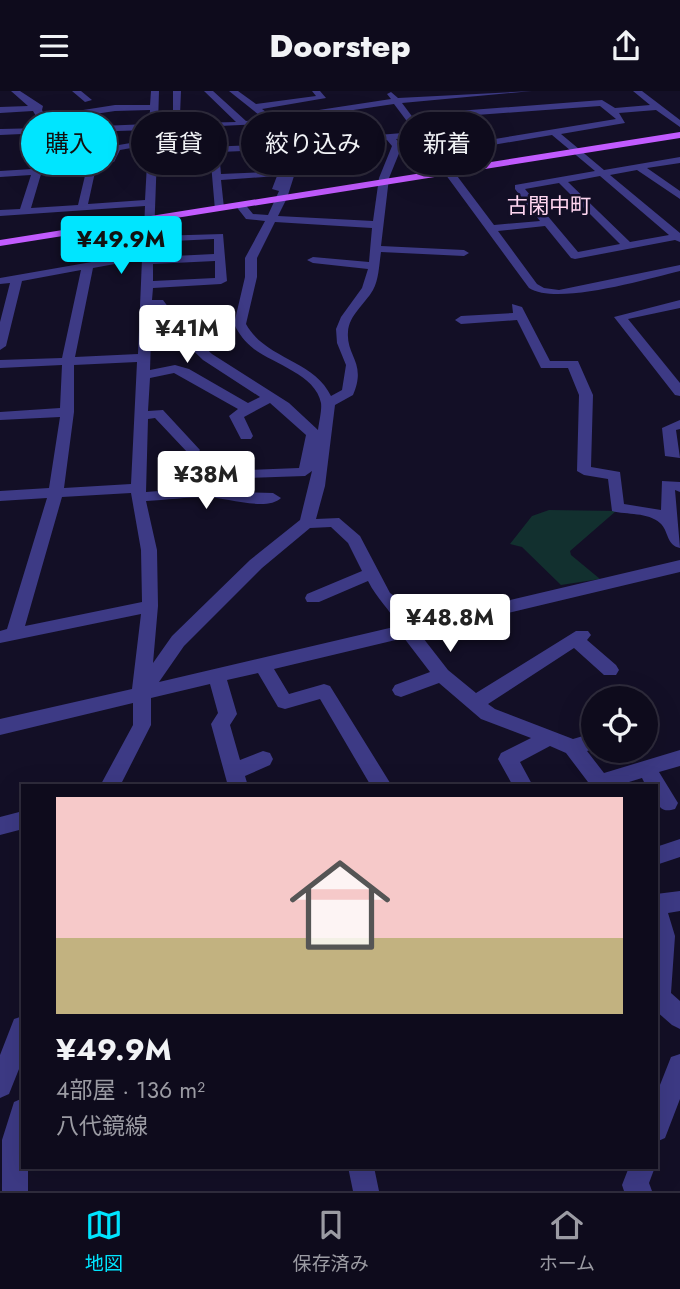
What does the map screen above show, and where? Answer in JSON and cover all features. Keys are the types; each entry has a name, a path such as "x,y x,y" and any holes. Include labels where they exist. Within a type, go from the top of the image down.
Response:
{"main road":[{"path":"495,165 680,135"},
{"path":"0,243 430,175"}],"street":[{"path":"15,91 39,112"},
{"path":"75,102 88,100 76,91"},
{"path":"177,91 176,118 241,120"},
{"path":"208,91 241,120"},
{"path":"233,91 260,112"},
{"path":"255,107 322,98 316,91"},
{"path":"389,91 404,112"},
{"path":"321,112 396,101 528,91"},
{"path":"637,91 680,124"},
{"path":"504,92 519,109"},
{"path":"90,112 115,108 152,96"},
{"path":"486,112 519,109 566,117 622,121 602,103 566,117 554,132 495,141"},
{"path":"0,110 49,106"},
{"path":"612,111 658,107"},
{"path":"500,111 509,119"},
{"path":"227,124 241,120"},
{"path":"231,124 234,149"},
{"path":"517,128 526,136"},
{"path":"0,132 21,131"},
{"path":"554,132 679,237"},
{"path":"385,137 399,136"},
{"path":"328,404 348,392 352,365 346,354 341,330 360,297 370,287 380,225 377,207 397,146 389,137"},
{"path":"227,149 241,148"},
{"path":"679,237 575,256 518,187 680,160"},
{"path":"639,166 680,197"},
{"path":"0,174 21,173"},
{"path":"25,210 35,175"},
{"path":"82,209 90,175"},
{"path":"111,784 142,725 141,694 150,605 149,550 138,492 152,175"},
{"path":"219,208 216,177 254,175"},
{"path":"277,199 283,175"},
{"path":"250,475 305,472 328,404 326,395 313,380 262,347 242,331 240,324 251,277 251,258 287,175"},
{"path":"451,175 526,279 541,291 551,293 680,268"},
{"path":"561,180 628,246"},
{"path":"0,213 150,203"},
{"path":"240,205 250,217 380,225"},
{"path":"490,229 548,223"},
{"path":"148,285 221,281 219,236 149,239"},
{"path":"376,249 464,253"},
{"path":"0,281 88,265 148,258 220,257"},
{"path":"313,260 373,266"},
{"path":"7,635 56,492 67,412 68,362 88,265"},
{"path":"0,346 17,278"},
{"path":"147,305 159,302 173,327 201,355 284,406 318,434"},
{"path":"680,318 674,305 620,317 680,392"},
{"path":"461,320 518,311 546,365 573,364 586,395 584,471 615,475 617,508 654,513 670,522"},
{"path":"173,327 207,323"},
{"path":"0,365 145,358"},
{"path":"144,375 175,369 248,409"},
{"path":"246,436 236,416 270,397"},
{"path":"0,416 67,412"},
{"path":"142,417 158,413 171,421 193,447"},
{"path":"680,424 669,428 670,453 680,454"},
{"path":"141,694 178,641 256,564 307,521 318,486 318,434"},
{"path":"680,487 667,484 672,536 680,543"},
{"path":"0,496 56,492 212,492 225,497 273,498"},
{"path":"307,521 315,524 334,522 354,540 384,597 398,607 408,629 442,675 488,714 573,747 602,784 680,758"},
{"path":"0,727 680,566"},
{"path":"313,597 370,574"},
{"path":"7,635 150,605"},
{"path":"475,703 579,637 610,670"},
{"path":"262,664 285,702 324,691 381,784"},
{"path":"216,674 228,714 220,724 236,779 263,759"},
{"path":"401,691 442,675"},
{"path":"522,784 508,759 548,738"},
{"path":"573,747 581,745"},
{"path":"646,768 656,784"},
{"path":"658,787 668,803"},
{"path":"0,826 21,821"},
{"path":"658,855 680,848"},
{"path":"658,904 680,901"},
{"path":"658,916 664,936 659,998 680,1017"},
{"path":"0,1085 21,1033"},
{"path":"658,1124 680,1066"},
{"path":"15,1191 15,1140 21,1118"},
{"path":"639,1191 635,1185 641,1169"}],"green space":[{"path":"549,510 616,511 570,551 571,555 600,579 561,585 522,547 510,544 532,516"}],"district":[{"name":"古閑中町","path":"549,206"}]}
